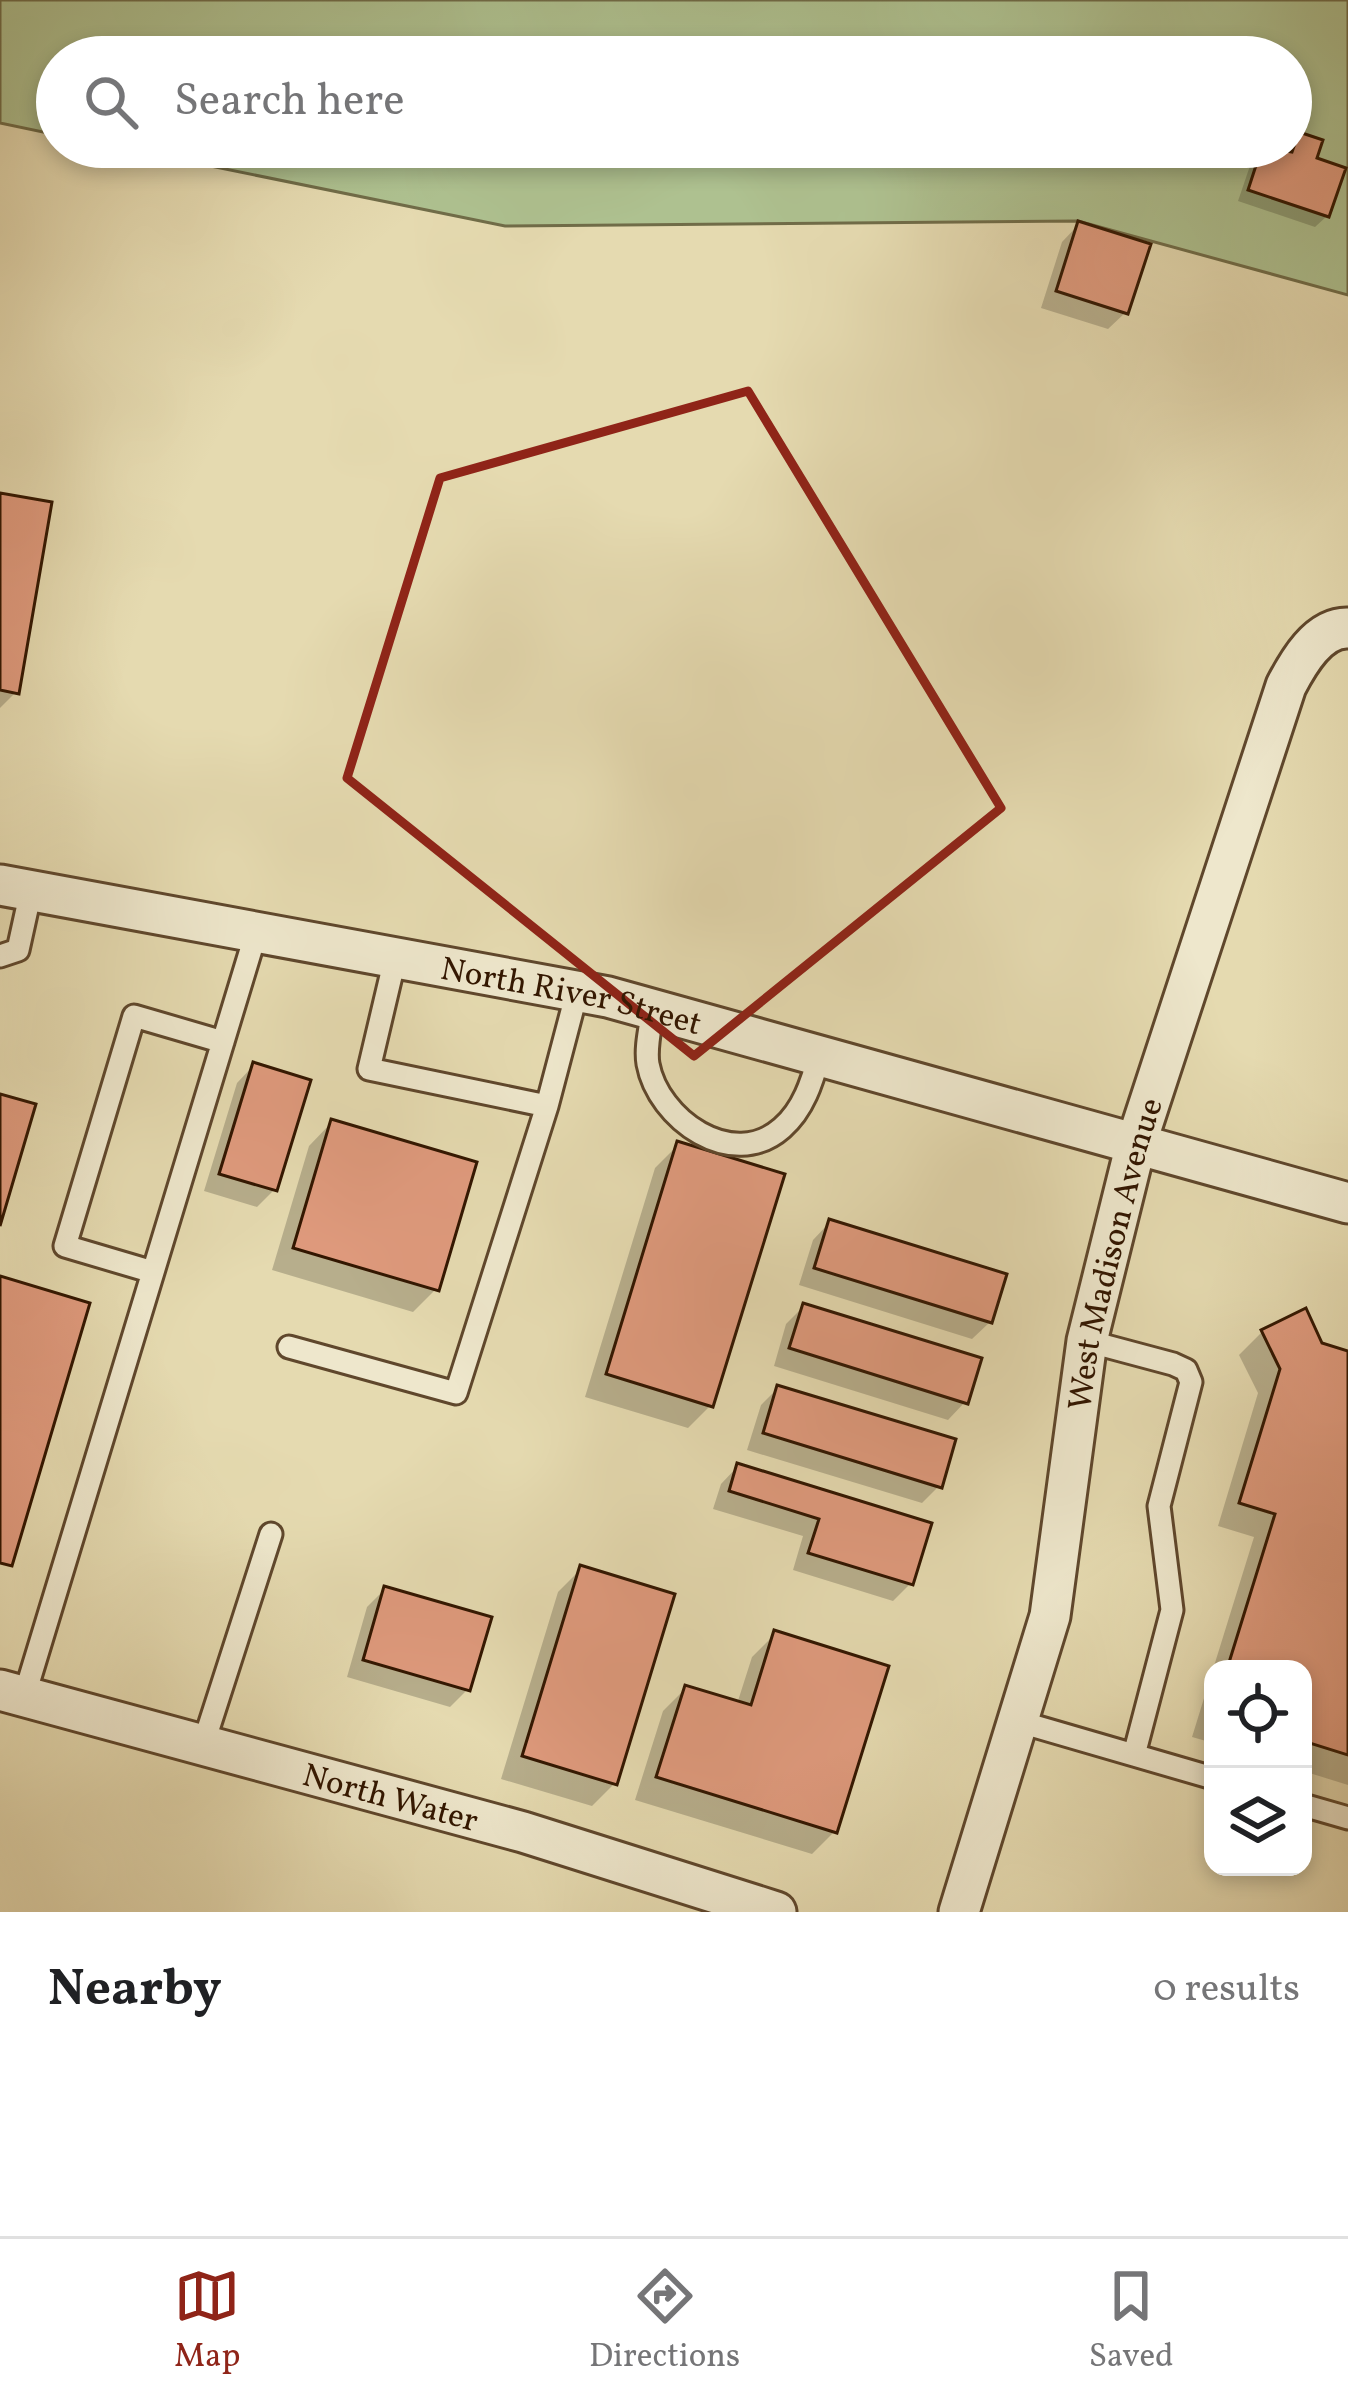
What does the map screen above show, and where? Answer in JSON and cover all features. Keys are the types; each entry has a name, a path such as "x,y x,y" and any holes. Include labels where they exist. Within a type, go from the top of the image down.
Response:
{"street":[{"name":"West Madison Avenue","path":"959,1912 1049,1616 1087,1341 1136,1144 1286,686 1306,653 1344,628"},
{"name":"North River Street","path":"15,888 653,1008 1348,1203"},
{"name":"North Water","path":"12,1694 523,1832 776,1912"}],"lane":[{"path":"0,956 18,950 15,888"},
{"path":"12,1694 153,1272 256,933"},
{"path":"394,959 369,1069 547,1106"},
{"path":"289,1347 456,1393 547,1106 577,992"},
{"path":"653,1008 647,1062 662,1101 686,1125 719,1142 750,1144 781,1129 808,1094 820,1054"},
{"path":"153,1272 64,1246 134,1016 223,1042"},
{"path":"1087,1341 1172,1364 1186,1370 1191,1382 1159,1507 1172,1610 1134,1755"},
{"path":"202,1745 272,1534"},
{"path":"1017,1720 1204,1775"},
{"path":"1312,1807 1348,1818"}],"highlighted area":[{"path":"748,391 1001,808 694,1056 347,778 440,478"}],"green space":[{"path":"0,0 1348,0 1348,295 1078,221 505,226 220,168 1312,168 1312,36 36,36 36,131 0,123"}],"building":[{"path":"1312,136 1323,140 1317,158 1346,168 1329,217 1248,190 1255,168 1312,168"},
{"path":"1078,221 1151,244 1128,314 1056,291"},
{"path":"0,493 52,502 19,694 0,690"},
{"path":"253,1062 311,1080 277,1191 219,1174"},
{"path":"0,1094 36,1104 0,1226"},
{"path":"331,1119 477,1162 439,1291 293,1248"},
{"path":"677,1141 785,1174 713,1407 606,1374"},
{"path":"829,1219 1007,1274 992,1323 814,1268"},
{"path":"0,1276 90,1303 12,1566 0,1563"},
{"path":"803,1303 982,1358 968,1404 789,1348"},
{"path":"1306,1308 1322,1343 1348,1351 1348,1755 1312,1744 1312,1660 1230,1660 1275,1514 1239,1503 1280,1369 1261,1330"},
{"path":"777,1385 956,1439 942,1488 763,1433"},
{"path":"737,1463 932,1523 913,1585 808,1553 819,1519 729,1491"},
{"path":"580,1565 675,1594 617,1785 522,1756"},
{"path":"384,1586 492,1617 470,1691 363,1660"},
{"path":"774,1630 889,1666 837,1833 656,1777 685,1685 751,1705"}]}
